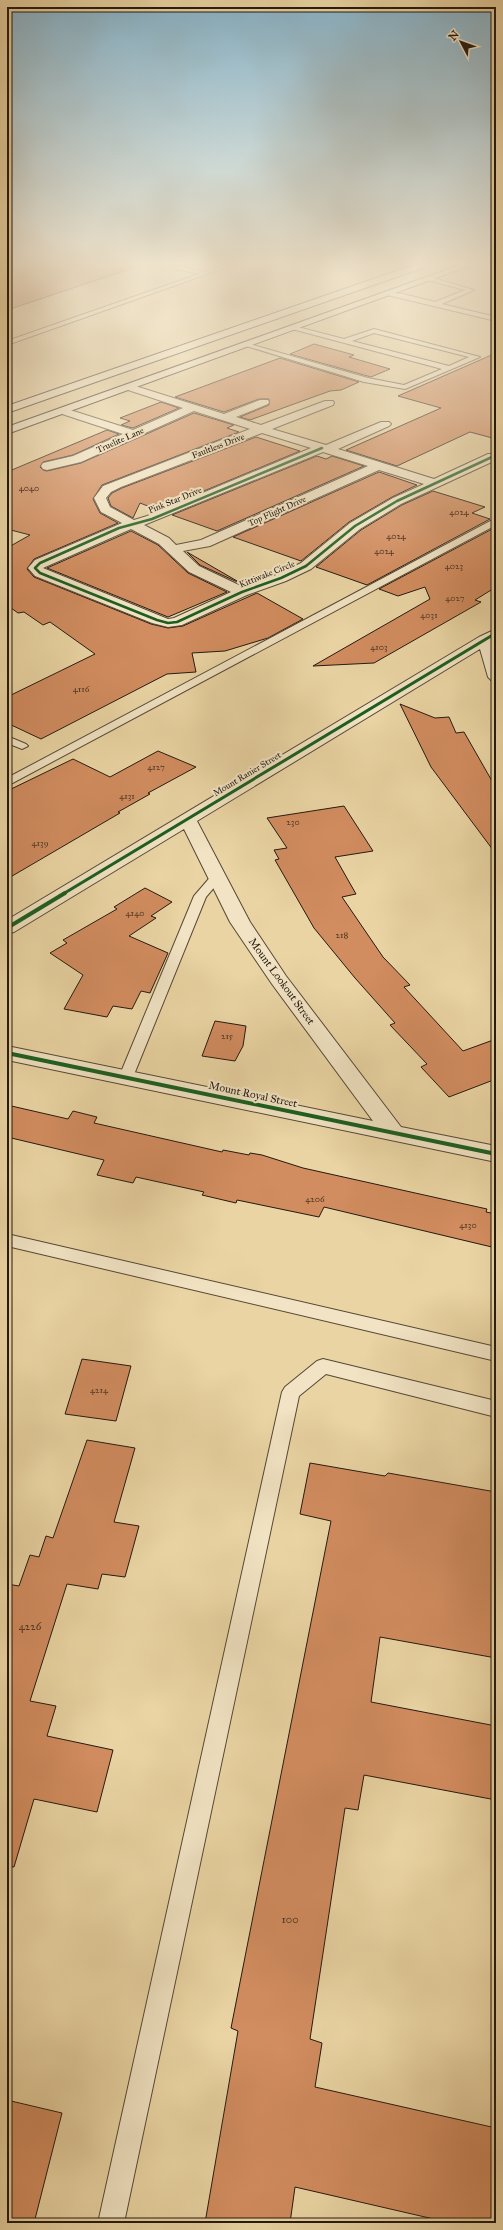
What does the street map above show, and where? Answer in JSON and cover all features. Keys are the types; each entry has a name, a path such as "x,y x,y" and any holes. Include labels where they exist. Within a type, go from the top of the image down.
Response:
{"street":[{"path":"7,410 136,365"},
{"path":"7,431 190,365"},
{"path":"99,378 260,430 325,448 433,483"},
{"path":"222,418 264,402"},
{"name":"Faultless Drive","path":"133,524 105,510 100,498 108,489 329,403"},
{"name":"Truelite Lane","path":"47,466 77,459 192,408"},
{"path":"63,411 134,434"},
{"name":"Pink Star Drive","path":"36,568 40,563 119,528 152,519 385,424"},
{"name":"Kittiwake Circle","path":"36,568 40,573 157,620 168,623 187,619 242,592 282,578 306,566 355,526 433,483 492,457"},
{"name":"Top Flight Drive","path":"174,549 205,543 378,466"},
{"path":"133,524 174,549 194,569 242,592"},
{"path":"490,637 496,677"},
{"name":"Mount Ranier Street","path":"7,928 490,637"},
{"name":"Mount Lookout Street","path":"188,819 240,922 279,980 394,1133"},
{"name":"Mount Royal Street","path":"7,1053 126,1076 496,1154"}],"lane":[{"path":"315,365 373,382 405,387 455,365"},
{"path":"437,365 448,368"},
{"path":"7,782 496,521"},
{"path":"7,739 22,746"},
{"path":"126,1076 200,896 217,877"},
{"path":"7,1240 496,1354"},
{"path":"111,2223 291,1392 323,1366 496,1409"}],"building":[{"path":"261,365 303,365 359,382 341,390 330,391 250,420 240,417 269,405 269,399 259,399 224,412 175,397"},
{"path":"329,365 377,365 390,369 371,377"},
{"path":"468,365 496,365 496,439 470,432 397,466 346,450 441,408 398,396"},
{"path":"161,402 179,408 133,428 121,425 130,421 120,418"},
{"path":"194,413 234,425 227,428 239,432 102,485 93,499 100,513 118,523 34,559 27,569 34,577 151,624 168,628 183,626 257,593 303,619 268,638 225,651 192,653 196,672 167,674 41,739 7,723 7,697 95,654 50,622 43,625 24,612 18,613 7,605 7,548 30,535 7,529 7,472 107,430 119,434 73,455 43,462 40,467 47,471 81,463"},
{"path":"256,437 300,451 158,510 140,503 133,518 111,506 108,498 112,493 122,488"},
{"path":"317,456 326,459 332,456 364,466 217,531 172,515"},
{"path":"379,472 417,485 392,497 349,522 301,561 233,537"},
{"path":"433,491 485,507 472,513 490,519 367,585 316,567 361,530 402,505"},
{"path":"496,527 496,587 475,600 481,602 374,663 313,666 430,599 425,587 398,596 379,589"},
{"path":"131,531 158,545 188,573 227,592 168,617 47,568"},
{"path":"187,552 244,585 200,565"},
{"path":"400,704 435,718 449,717 456,733 464,732 496,788 496,854 431,767"},
{"path":"158,751 196,767 148,793 150,794 118,812 120,813 7,879 7,791 73,759 110,777"},
{"path":"344,806 373,851 335,857 356,894 342,897 383,957 410,985 404,987 463,1051 496,1039 496,1079 449,1097 421,1067 427,1064 390,1025 395,1023 355,978 314,928 275,860 279,859 274,850 287,848 267,818"},
{"path":"145,888 172,902 151,916 156,918 129,936 168,953 150,993 141,991 132,1009 113,1006 107,1017 64,1009 83,975 50,953 67,943 63,940 117,909 114,907"},
{"path":"215,1021 246,1026 243,1046 235,1061 202,1056"},
{"path":"7,1105 68,1119 73,1111 97,1117 94,1123 222,1152 223,1150 249,1155 250,1153 262,1155 303,1168 487,1209 486,1212 496,1214 496,1248 324,1207 319,1217 237,1200 236,1203 202,1195 204,1192 136,1177 133,1183 97,1175 104,1160 7,1137"},
{"path":"82,1359 131,1366 116,1421 65,1414"},
{"path":"87,1440 135,1448 114,1522 139,1526 125,1577 102,1574 98,1589 67,1584 30,1701 56,1706 47,1736 113,1750 97,1812 34,1799 14,1867 7,1866 7,1584 19,1586 30,1555 39,1557 46,1536 53,1538"},
{"path":"310,1463 385,1476 388,1473 496,1492 496,1658 380,1637 371,1702 496,1726 496,1800 364,1775 358,1810 345,1808 310,2039 322,2043 315,2087 496,2128 496,2223 451,2223 295,2187 290,2223 205,2223 238,2031 231,2028 331,1521 300,1514"},
{"path":"11,2101 62,2113 34,2223 7,2223 7,2116"}],"cycle path":[{"path":"322,448 152,519 119,528 40,563 35,568 40,573 157,620 168,623 177,622 242,592 281,578 306,566 355,526 397,501 492,457"},
{"path":"7,928 496,633"},
{"path":"7,1053 496,1154"}]}
